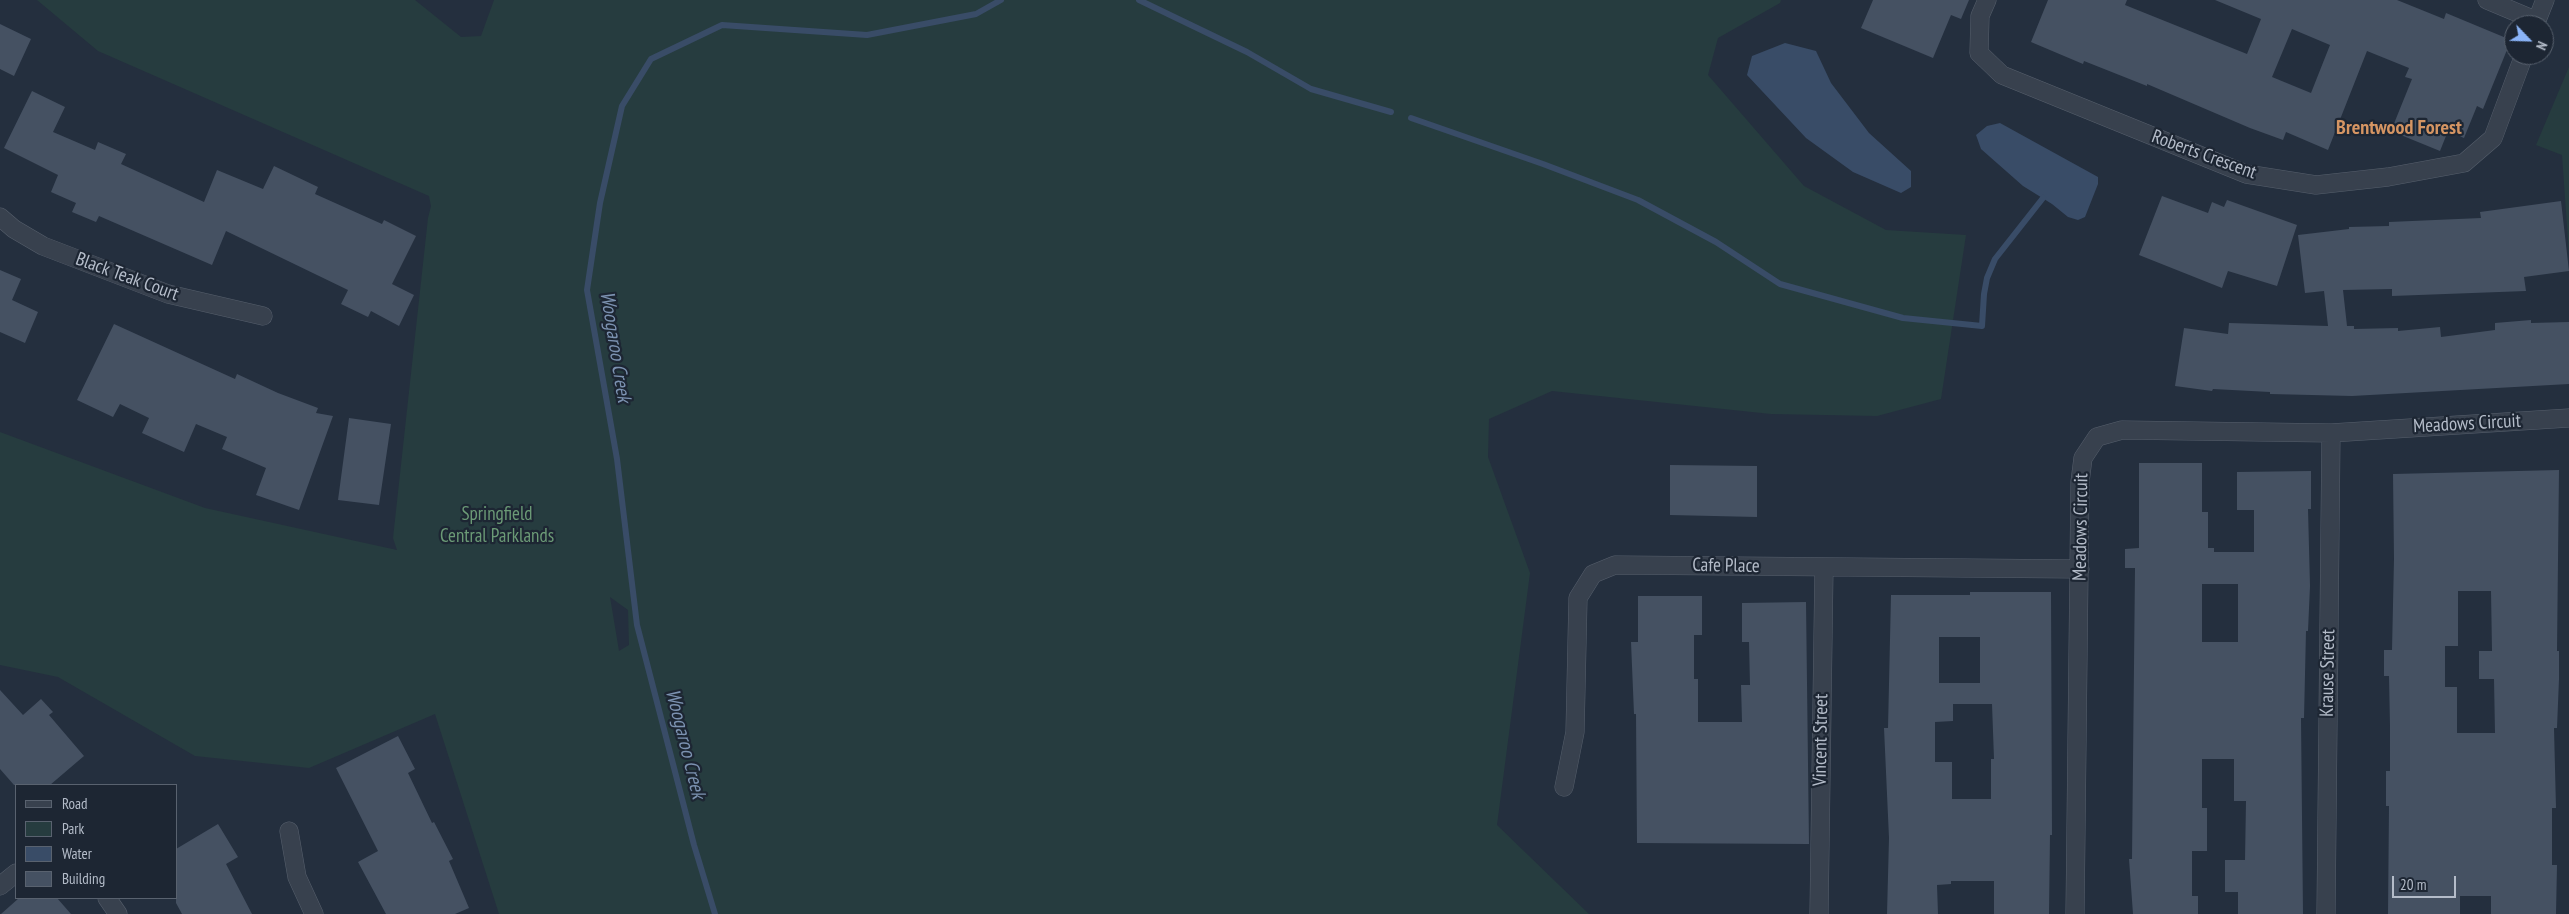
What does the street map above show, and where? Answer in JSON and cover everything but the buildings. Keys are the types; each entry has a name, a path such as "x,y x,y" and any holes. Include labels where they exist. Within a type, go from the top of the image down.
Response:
{"street":[{"name":"Roberts Crescent","path":"1986,0 1980,16 1979,53 2002,75 2246,174 2316,185 2388,177 2464,163 2493,138 2520,65"},
{"path":"2487,0 2519,15"},
{"path":"2539,15 2545,0"},
{"name":"Black Teak Court","path":"0,217 14,229 43,246 168,294 263,316"},
{"name":"Meadows Circuit","path":"2076,914 2082,460 2098,437 2122,430 2331,432 2569,418"},
{"name":"Krause Street","path":"2326,914 2331,432"},
{"name":"Cafe Place","path":"1564,787 1575,732 1578,598 1593,574 1615,565 2080,569"},
{"name":"Vincent Street","path":"1819,914 1824,567"},
{"path":"289,831 298,877 314,914"},
{"path":"0,886 15,874"},
{"path":"108,899 118,914"}],"green space":[{"name":"Springfield Central Parklands","path":"37,0 415,0 461,37 481,36 494,0 1781,0 1780,3 1718,38 1708,75 1804,186 1886,230 1966,235 1941,399 1877,416 1771,414 1552,391 1489,419 1488,457 1530,573 1497,825 1589,914 499,914 435,714 309,768 195,756 58,677 0,665 0,432 205,508 397,550 393,538 428,218 431,206 429,196 98,51","holes":["610,597 628,610 629,645 619,651"]},
{"path":"2569,67 2569,255 2562,155 2536,145"}],"water":[{"path":"1785,43 1816,51 1831,83 1869,133 1911,171 1911,187 1901,193 1853,172 1806,138 1747,75 1752,56"},
{"path":"2000,123 2098,177 2098,184 2085,217 2078,220 2068,217 2052,204 2023,186 1981,149 1976,135 1987,126"}],"waterway":[{"name":"Woogaroo Creek","path":"715,914 694,845 637,625 617,459 587,290 600,203 622,106 651,59 722,25 867,35 976,14 1001,0"},
{"path":"1139,0 1247,52 1311,89 1391,112"},
{"path":"1411,118 1543,164 1638,200 1716,242 1780,284 1903,318 1982,326 1987,278 1995,259 2043,198"}],"district":[{"name":"Brentwood Forest","path":"2399,128"}]}
